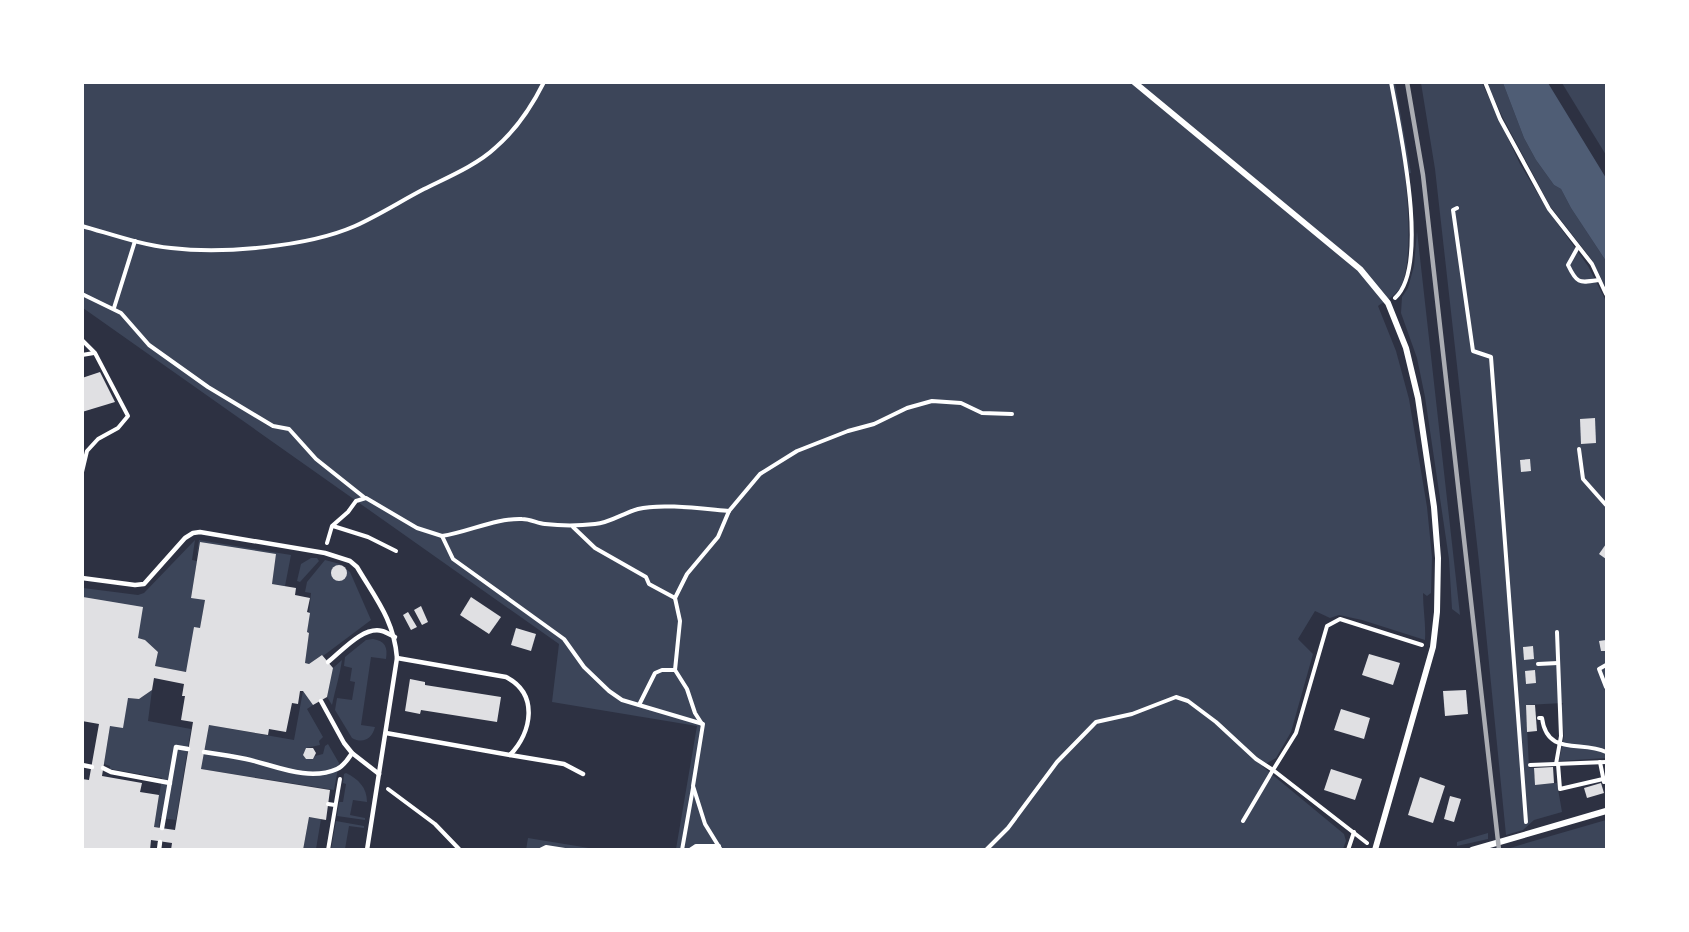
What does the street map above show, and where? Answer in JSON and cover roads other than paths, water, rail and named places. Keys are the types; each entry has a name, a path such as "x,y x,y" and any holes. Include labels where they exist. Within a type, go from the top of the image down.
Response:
{"street":[{"path":"1134,82 1360,268 1388,303 1406,348 1418,398 1434,507 1438,558 1437,612 1433,647 1375,849"},
{"path":"1473,849 1606,811"}],"lane":[{"path":"82,578 135,585 144,584 185,538 200,532 325,553 350,561 357,567 389,620 395,637 397,658 367,849"},
{"path":"328,662 363,634 375,630 395,637"},
{"path":"397,658 507,677 517,682 525,693 529,706 525,732 520,744 510,755"},
{"path":"321,701 352,753 380,774"},
{"path":"386,733 564,764 583,774"},
{"path":"162,828 176,747 188,749"},
{"path":"204,752 247,759 293,772 314,773 334,770 342,766 352,753"},
{"path":"82,765 92,767"},
{"path":"103,768 111,772 170,783"},
{"path":"159,849 160,842"}],"railway":[{"path":"1407,82 1423,175 1499,850"}]}
